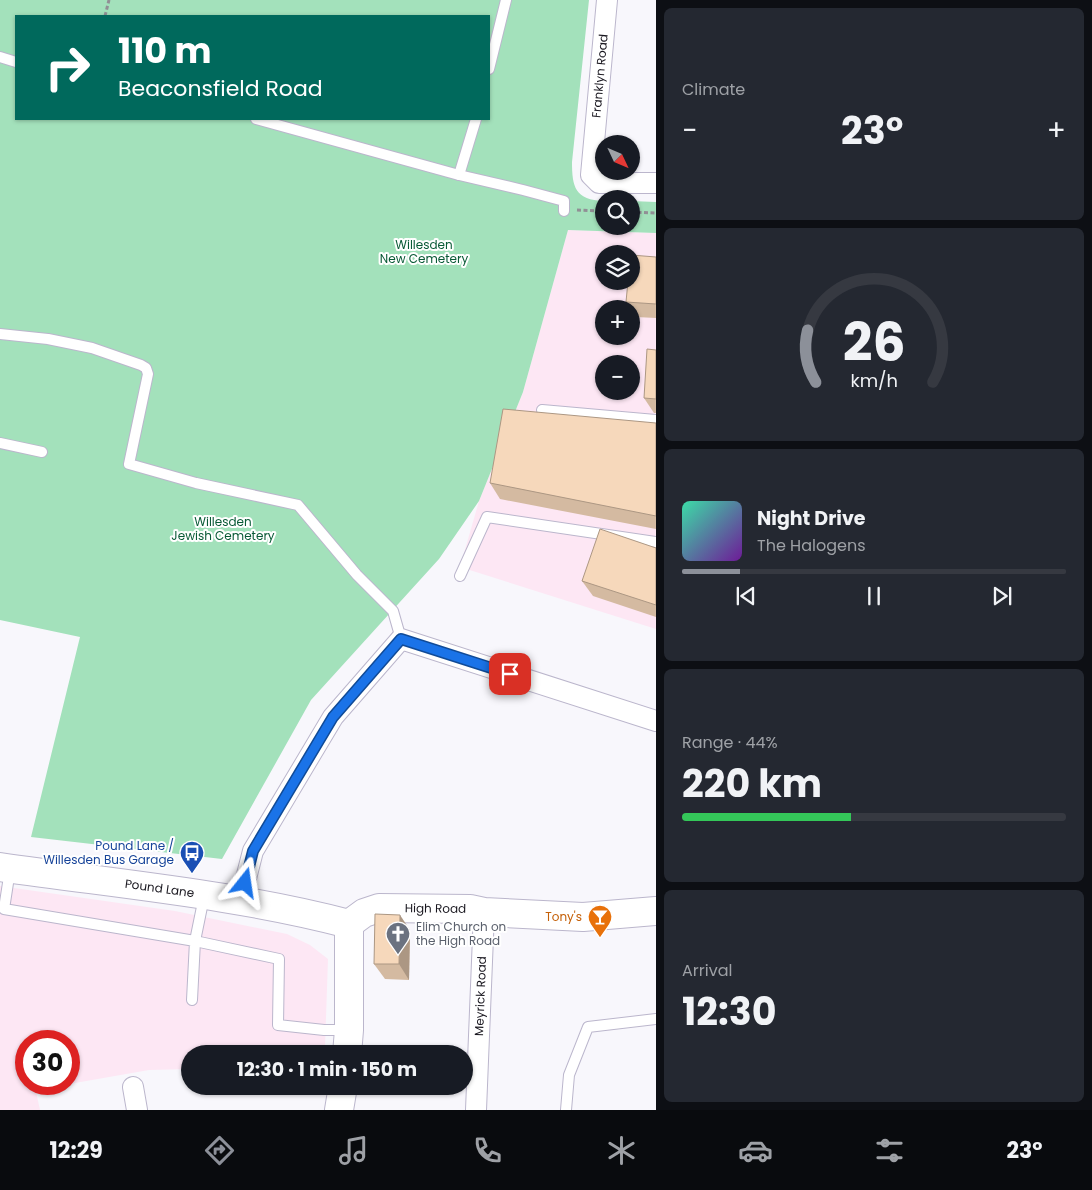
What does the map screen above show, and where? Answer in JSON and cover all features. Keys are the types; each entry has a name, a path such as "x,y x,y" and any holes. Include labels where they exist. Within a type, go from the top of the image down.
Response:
{"main road":[{"name":"Pound Lane","path":"5,868 204,896 308,914 349,924"},
{"name":"High Road","path":"349,924 364,913 379,908 470,909 484,912 583,917 656,911"},
{"path":"348,1042 349,924"},
{"path":"339,1110 341,1095"}],"street":[{"name":"Franklyn Road","path":"606,0 591,175 599,183 656,182"},
{"path":"240,902 253,851 333,717 401,639 656,721"},
{"name":"Meyrick Road","path":"476,1110 484,912"},
{"path":"133,1087 137,1110"}],"lane":[{"path":"490,65 506,0"},
{"path":"0,58 15,62"},
{"path":"260,120 564,202 564,210"},
{"path":"459,175 476,120"},
{"path":"0,334 48,339 92,348 142,364 148,374 129,464 196,484 298,505 357,575 393,611 401,639"},
{"path":"542,410 654,418"},
{"path":"0,443 42,452"},
{"path":"460,576 487,517 656,542"},
{"path":"5,868 4,909 195,941 279,959 278,1025 324,1030 348,1042"},
{"path":"192,1000 195,941 204,896"},
{"path":"566,1110 569,1075 588,1027 656,1019"}],"path":[{"path":"105,15 109,0"},
{"path":"564,210 595,211"},
{"path":"640,212 656,213"}],"shaded area":[{"path":"568,230 595,231 595,235 656,233 656,629 460,567 479,501 523,392"},
{"path":"0,886 175,911 287,934 310,945 328,959 325,1045 181,1045 181,1069 149,1070 80,1082 80,1030 15,1030 15,1095 37,1095 40,1110 0,1110"}],"green space":[{"path":"0,0 589,0 572,162 574,185 577,190 581,195 595,200 595,231 568,230 523,392 479,501 439,559 311,700 222,859 31,837 80,637 0,620"},
{"path":"640,201 656,202 656,233 640,232"}],"building":[{"path":"640,256 656,257 656,304 640,303 640,300 626,300 627,290 640,290"},
{"path":"647,349 656,350 656,399 644,398"},
{"path":"503,409 656,423 656,516 490,483"},
{"path":"600,529 656,548 656,605 582,581"},
{"path":"375,914 400,915 399,964 374,964"}],"place":[{"name":"Pound Lane / Willesden Bus Garage","path":"192,874"},
{"name":"Tony's","path":"600,938"},
{"name":"Elim Church on the High Road","path":"398,955"}],"route":[{"path":"245,883 253,851 333,717 401,639 510,674"}],"park label":[{"name":"Willesden New Cemetery","path":"424,252"},
{"name":"Willesden Jewish Cemetery","path":"223,529"}]}
